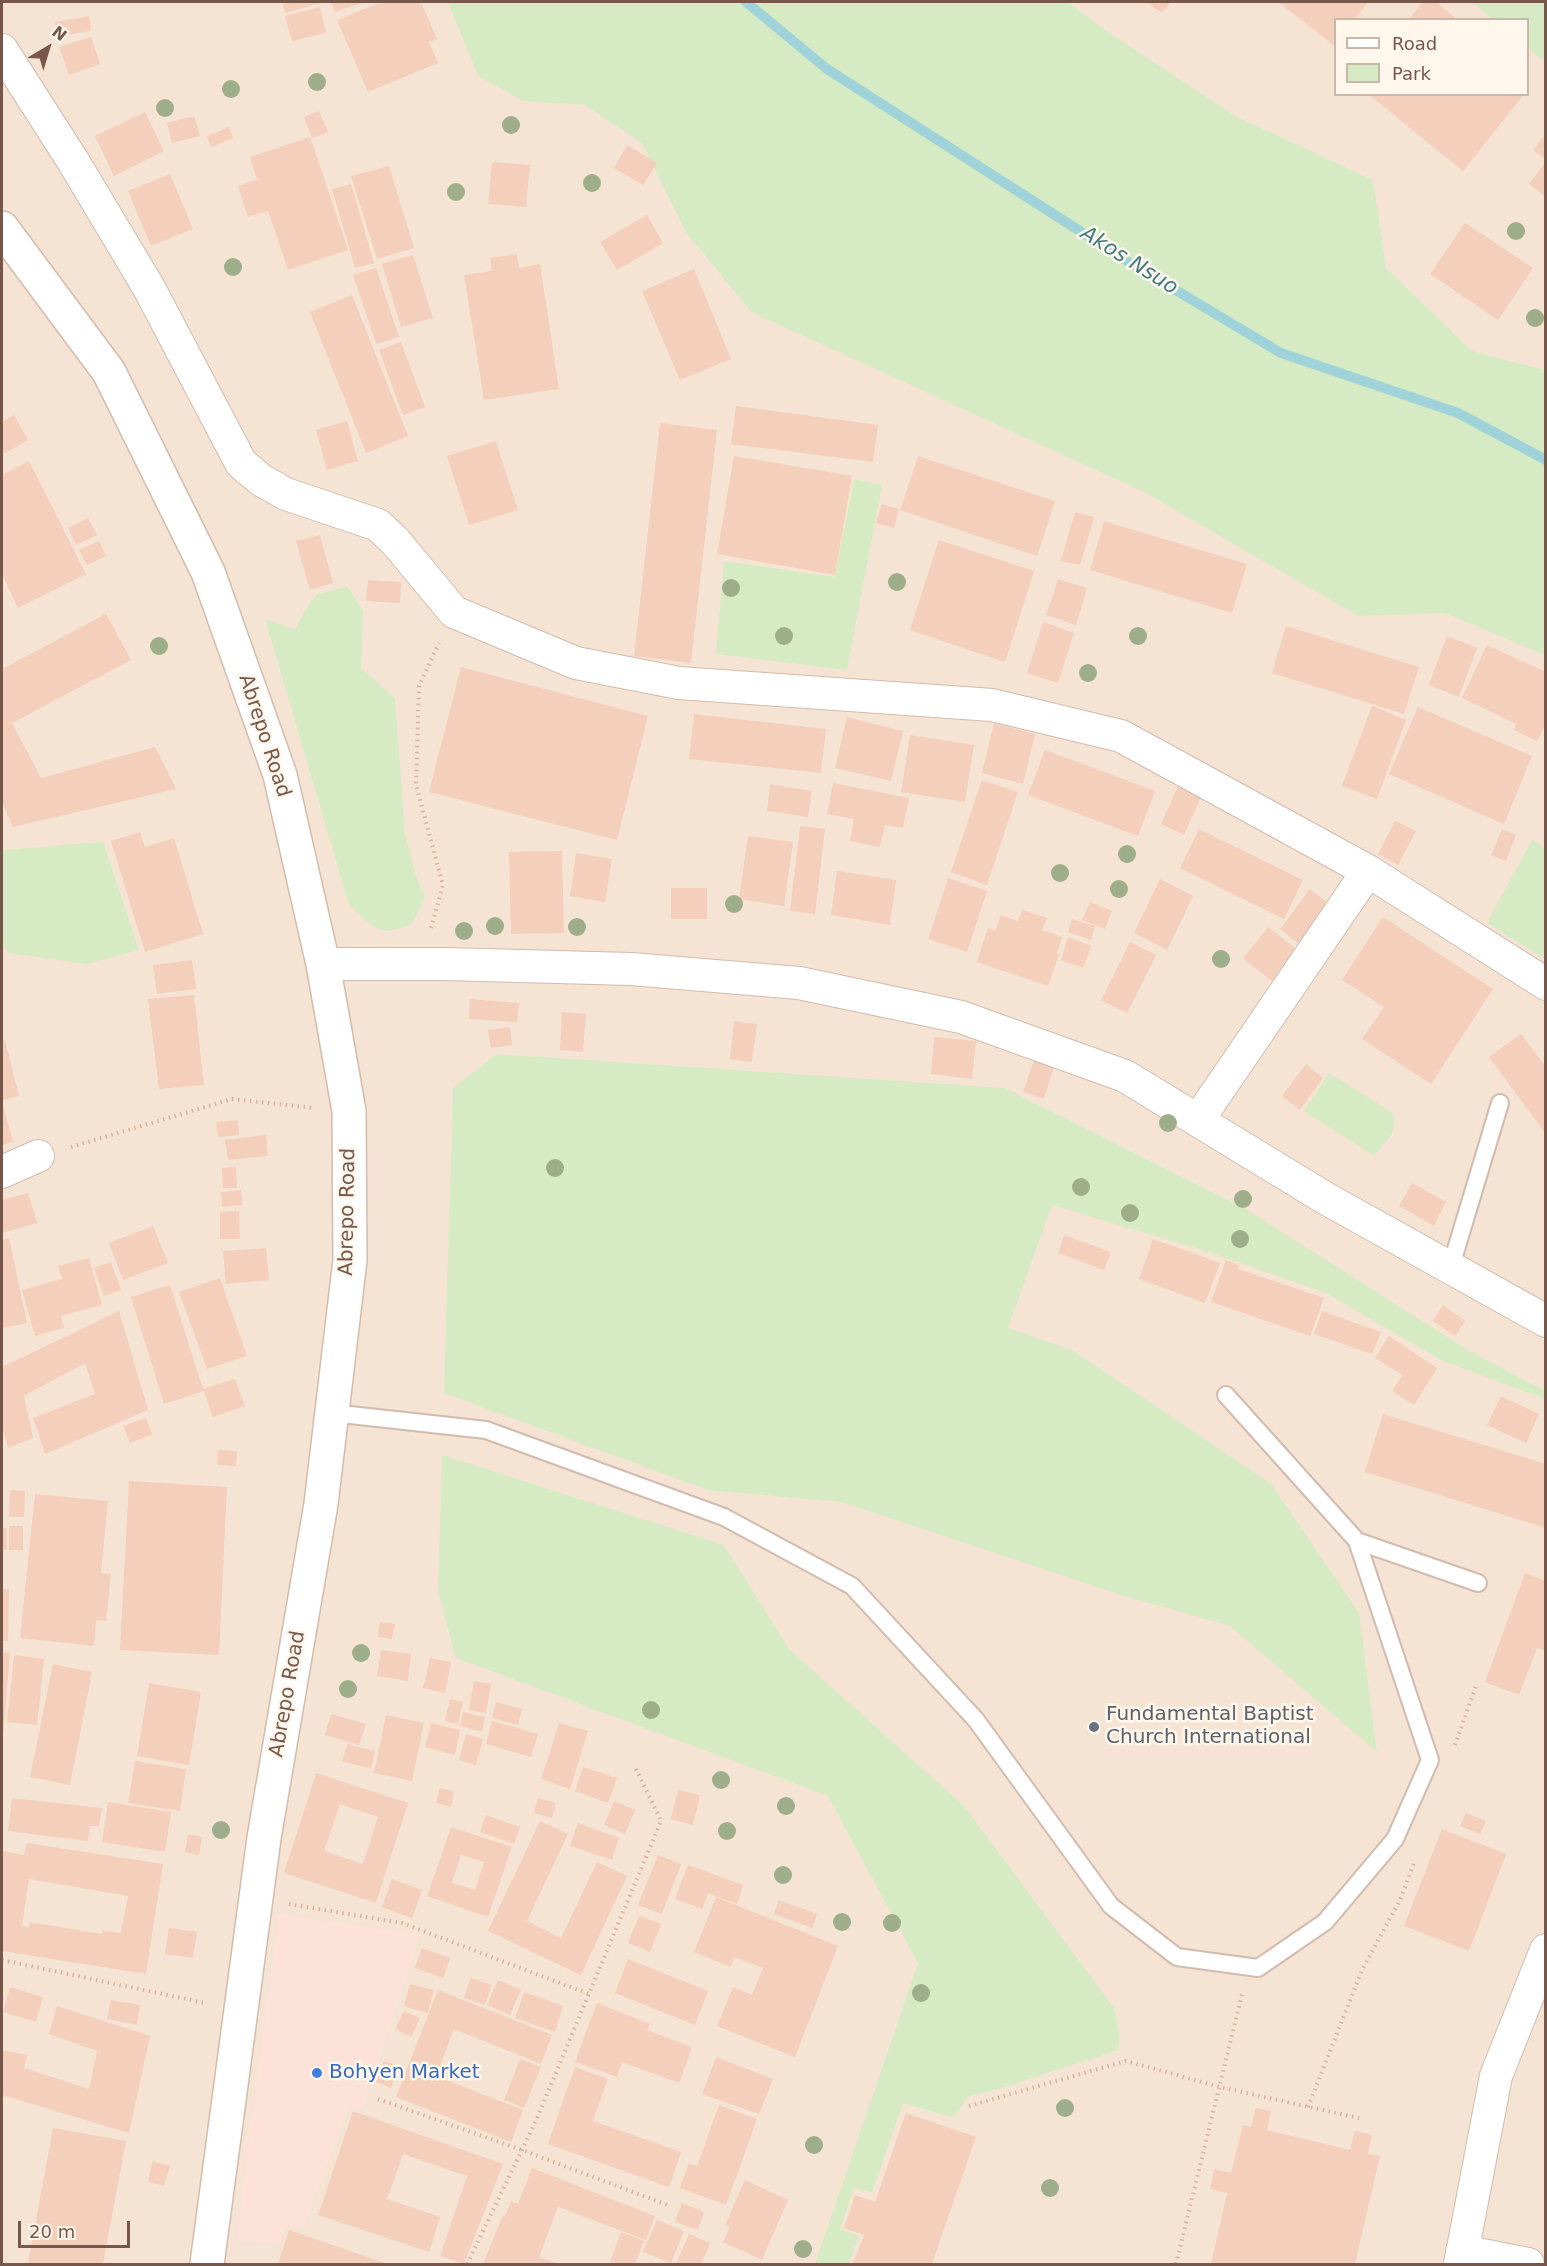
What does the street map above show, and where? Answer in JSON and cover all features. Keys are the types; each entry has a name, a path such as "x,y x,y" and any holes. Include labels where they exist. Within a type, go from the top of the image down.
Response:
{"main road":[{"name":"Abrepo Road","path":"2,228 109,372 208,572 280,775 323,964 349,1111 350,1260 321,1504 264,1838 207,2265"}],"street":[{"path":"2,50 73,161 149,288 241,463 261,480 286,494 378,525 395,541 454,612 576,663 667,681 992,705 1120,736 1368,871 1545,984"},
{"path":"1198,1120 1368,871"},
{"path":"323,964 631,969 810,986 961,1017 1125,1076 1325,1198 1451,1266 1545,1321"},
{"path":"2,1172 38,1156"},
{"path":"1528,2265 1461,2258 1496,2076 1545,1950"}],"lane":[{"path":"1451,1266 1500,1103"},
{"path":"332,1413 486,1430 724,1517 852,1586 976,1720 1111,1906 1177,1957 1258,1968 1326,1922 1395,1839 1430,1760 1357,1542 1226,1395"},
{"path":"1357,1542 1478,1583"}],"path":[{"path":"421,964 443,885 416,785 419,686 454,612"},
{"path":"38,1156 232,1099 349,1111"},
{"path":"1454,1748 1478,1683"},
{"path":"467,2265 522,2150 661,1821 635,1767"},
{"path":"1308,2107 1362,1970 1400,1900 1416,1856"},
{"path":"256,1898 402,1923 589,1994"},
{"path":"2,1960 241,2011"},
{"path":"1176,2265 1249,1967"},
{"path":"969,2106 1126,2061 1220,2087 1363,2119"},
{"path":"378,2099 670,2206"}],"shaded area":[{"path":"2,2 1545,2 1545,2264 2,2264"},
{"name":"Bohyen Market","path":"279,1914 420,1935 363,2109 348,2108 303,2228 287,2225 279,2244 236,2240"}],"green space":[{"path":"448,2 1068,2 1108,32 1235,116 1373,180 1386,268 1472,351 1545,370 1545,655 1445,613 1358,616 1146,493 751,312 686,232 642,143 585,105 523,101 478,76"},
{"path":"1471,2 1545,2 1545,56 1542,60 1529,49 1529,18 1492,18"},
{"path":"854,479 882,485 847,670 716,654 724,561 835,577"},
{"path":"348,587 363,611 361,668 395,698 405,835 416,876 425,896 413,923 392,930 378,929 349,905 265,619 295,630 305,610 317,594"},
{"path":"1532,840 1545,848 1545,959 1487,923"},
{"path":"103,842 139,950 87,964 9,953 2,946 2,850"},
{"path":"497,1054 1005,1088 1244,1208 1466,1349 1545,1391 1545,1399 1443,1361 1326,1293 1209,1252 1052,1205 1008,1328 1074,1351 1271,1484 1359,1613 1377,1752 1230,1626 1118,1594 841,1502 708,1490 444,1393 453,1088"},
{"path":"1329,1073 1393,1113 1393,1131 1374,1156 1304,1111"},
{"path":"442,1455 724,1545 789,1649 964,1806 1114,2008 1120,2035 1118,2050 1002,2088 967,2097 954,2118 903,2103 872,2193 854,2188 840,2229 859,2236 849,2264 815,2264 918,1963 828,1796 456,1658 438,1592"}],"building":[{"path":"282,2 324,2 285,13"},
{"path":"331,2 365,2 335,12"},
{"path":"382,2 421,2 437,39 429,42 438,63 368,92 337,20"},
{"path":"1146,2 1171,2 1162,13"},
{"path":"1279,2 1368,2 1356,18 1334,18 1333,45"},
{"path":"1423,2 1436,2 1456,18 1410,18"},
{"path":"320,7 326,33 292,41 285,16"},
{"path":"89,16 91,31 59,36 55,22"},
{"path":"91,37 100,64 69,75 59,47"},
{"path":"1370,96 1522,96 1463,171"},
{"path":"319,111 328,132 312,138 304,117"},
{"path":"145,112 164,151 114,176 95,136"},
{"path":"194,116 200,136 172,143 167,123"},
{"path":"229,127 233,138 211,147 207,136"},
{"path":"1546,134 1546,160 1533,150"},
{"path":"310,137 348,250 288,270 268,211 248,217 238,186 257,180 250,157"},
{"path":"627,145 657,163 643,185 614,168"},
{"path":"492,162 530,165 526,207 488,204"},
{"path":"1546,162 1546,197 1529,184"},
{"path":"389,166 414,248 377,259 351,176"},
{"path":"170,174 193,229 151,246 128,191"},
{"path":"351,184 374,263 355,268 332,189"},
{"path":"647,215 663,243 617,270 600,242"},
{"path":"1465,223 1533,268 1498,320 1430,274"},
{"path":"517,254 519,268 540,264 559,389 484,400 464,275 492,271 490,258"},
{"path":"413,255 433,318 401,327 382,264"},
{"path":"376,268 399,337 376,344 353,275"},
{"path":"694,269 731,359 680,380 642,291"},
{"path":"352,295 408,436 366,453 310,312"},
{"path":"401,342 425,407 403,415 379,350"},
{"path":"736,406 878,425 873,462 731,444"},
{"path":"14,415 28,440 2,455 2,422"},
{"path":"347,421 358,461 327,470 316,430"},
{"path":"660,423 717,430 691,663 634,656"},
{"path":"496,441 518,510 469,525 447,456"},
{"path":"734,456 852,476 835,575 717,554"},
{"path":"918,456 1055,501 1037,556 900,510"},
{"path":"29,461 86,574 18,608 2,574 2,475"},
{"path":"882,504 899,509 894,528 876,523"},
{"path":"1075,512 1094,517 1080,565 1061,561"},
{"path":"88,518 97,535 76,545 68,528"},
{"path":"1104,521 1247,564 1232,613 1090,570"},
{"path":"320,535 333,583 310,590 296,541"},
{"path":"939,540 1034,571 1005,662 910,630"},
{"path":"99,541 106,556 87,565 79,550"},
{"path":"1058,579 1087,588 1076,625 1046,615"},
{"path":"368,580 401,582 400,603 366,601"},
{"path":"106,614 131,660 12,723 41,778 155,747 176,789 13,827 2,802 2,669"},
{"path":"1043,622 1074,633 1058,683 1027,673"},
{"path":"1286,626 1419,667 1404,714 1272,673"},
{"path":"1447,636 1477,648 1459,697 1429,685"},
{"path":"1487,645 1546,672 1546,723 1537,741 1514,730 1516,724 1462,698"},
{"path":"461,667 648,716 617,840 429,792"},
{"path":"1372,706 1406,720 1377,799 1342,786"},
{"path":"1418,707 1532,756 1504,824 1389,774"},
{"path":"694,714 826,729 821,773 689,759"},
{"path":"847,717 903,731 891,781 835,768"},
{"path":"994,723 1035,734 1023,784 982,773"},
{"path":"910,735 974,745 965,802 901,792"},
{"path":"1045,750 1155,791 1138,836 1028,795"},
{"path":"982,780 1018,792 987,885 951,872"},
{"path":"833,783 909,798 903,828 885,825 880,847 850,841 854,819 827,814"},
{"path":"770,784 812,791 808,817 767,811"},
{"path":"1178,786 1201,797 1184,835 1161,824"},
{"path":"1395,821 1416,831 1398,865 1378,854"},
{"path":"800,826 825,829 815,914 790,911"},
{"path":"1199,829 1303,880 1284,919 1180,868"},
{"path":"1502,829 1516,835 1506,861 1491,855"},
{"path":"140,832 145,847 174,838 203,934 145,952 111,841"},
{"path":"748,836 793,842 784,906 739,899"},
{"path":"562,851 564,933 511,934 509,852"},
{"path":"576,853 612,859 605,902 570,896"},
{"path":"837,871 896,880 890,925 831,915"},
{"path":"948,878 987,891 967,952 928,939"},
{"path":"1160,879 1193,896 1167,950 1134,933"},
{"path":"671,888 707,888 707,919 671,919"},
{"path":"1310,889 1333,907 1303,947 1280,929"},
{"path":"1090,902 1112,911 1105,929 1082,920"},
{"path":"1022,910 1047,918 1042,930 1062,937 1048,986 977,962 988,928 995,931 1001,915 1018,921"},
{"path":"1383,917 1493,989 1431,1084 1362,1039 1384,1007 1342,980"},
{"path":"1072,919 1095,926 1091,940 1068,932"},
{"path":"1268,927 1300,952 1275,983 1243,959"},
{"path":"1068,937 1091,946 1083,968 1061,960"},
{"path":"1130,942 1156,955 1127,1013 1101,1000"},
{"path":"192,960 196,989 157,994 153,965"},
{"path":"194,995 204,1085 159,1089 148,999"},
{"path":"470,999 519,1003 517,1022 469,1019"},
{"path":"562,1012 586,1014 583,1052 560,1050"},
{"path":"734,1021 757,1024 752,1062 730,1059"},
{"path":"510,1027 512,1045 491,1048 488,1030"},
{"path":"1521,1034 1546,1067 1546,1134 1489,1057"},
{"path":"934,1037 976,1041 972,1079 931,1074"},
{"path":"5,1040 19,1096 2,1100 2,1041"},
{"path":"1034,1060 1054,1067 1044,1099 1023,1092"},
{"path":"1306,1064 1323,1078 1300,1110 1282,1096"},
{"path":"2,1101 13,1142 2,1145"},
{"path":"238,1120 239,1135 218,1137 216,1122"},
{"path":"266,1135 268,1156 228,1160 225,1140"},
{"path":"236,1167 237,1188 223,1188 222,1168"},
{"path":"1412,1183 1446,1202 1434,1226 1399,1206"},
{"path":"241,1190 242,1205 222,1207 221,1192"},
{"path":"28,1193 37,1223 2,1233 2,1200"},
{"path":"239,1211 240,1239 220,1239 220,1212"},
{"path":"153,1226 168,1263 123,1280 109,1243"},
{"path":"1064,1235 1111,1252 1104,1270 1058,1253"},
{"path":"9,1238 27,1323 2,1328 2,1240"},
{"path":"1153,1239 1220,1263 1205,1303 1139,1279"},
{"path":"266,1248 269,1280 226,1284 223,1251"},
{"path":"89,1258 102,1305 61,1316 64,1328 35,1336 22,1290 62,1279 58,1266"},
{"path":"1226,1260 1239,1265 1238,1269 1324,1298 1310,1336 1211,1302"},
{"path":"111,1262 121,1290 104,1296 94,1268"},
{"path":"220,1278 247,1356 207,1369 179,1292"},
{"path":"170,1285 203,1389 235,1379 245,1406 213,1417 204,1391 164,1404 131,1297"},
{"path":"1443,1305 1465,1321 1455,1336 1433,1321"},
{"path":"119,1311 148,1410 45,1454 33,1418 95,1394 85,1363 24,1396 33,1438 8,1448 2,1426 2,1367"},
{"path":"1322,1311 1381,1332 1372,1354 1314,1334"},
{"path":"1389,1336 1437,1368 1414,1405 1392,1391 1402,1375 1375,1358"},
{"path":"1501,1396 1539,1414 1526,1443 1487,1425"},
{"path":"1383,1414 1546,1464 1546,1528 1365,1472"},
{"path":"146,1418 152,1434 130,1443 123,1426"},
{"path":"218,1450 237,1451 236,1466 217,1465"},
{"path":"129,1481 227,1487 219,1655 120,1650"},
{"path":"10,1490 25,1491 24,1517 9,1517"},
{"path":"35,1494 108,1501 101,1573 111,1574 106,1621 96,1620 94,1646 20,1638"},
{"path":"9,1526 23,1526 23,1550 9,1550"},
{"path":"2,1528 7,1528 7,1550 2,1550"},
{"path":"1525,1573 1546,1581 1546,1651 1537,1648 1519,1695 1485,1682"},
{"path":"2,1589 9,1589 8,1641 2,1641"},
{"path":"380,1622 395,1624 392,1639 378,1637"},
{"path":"381,1650 411,1654 408,1681 377,1676"},
{"path":"2,1652 10,1653 3,1738 2,1738"},
{"path":"14,1655 44,1659 37,1725 7,1722"},
{"path":"430,1658 451,1662 445,1693 423,1688"},
{"path":"53,1664 92,1672 70,1785 30,1777"},
{"path":"474,1681 491,1684 486,1713 469,1710"},
{"path":"149,1683 201,1692 189,1765 137,1756"},
{"path":"450,1699 463,1702 458,1724 445,1721"},
{"path":"496,1702 522,1709 518,1725 492,1718"},
{"path":"463,1712 485,1717 482,1732 460,1726"},
{"path":"331,1714 366,1724 359,1745 325,1735"},
{"path":"386,1715 424,1723 412,1781 374,1773"},
{"path":"492,1721 538,1734 531,1757 486,1744"},
{"path":"431,1723 460,1730 455,1755 425,1747"},
{"path":"559,1723 588,1731 570,1789 541,1779"},
{"path":"466,1734 483,1739 476,1765 459,1760"},
{"path":"347,1744 375,1751 371,1769 342,1761"},
{"path":"135,1761 186,1769 180,1811 128,1803"},
{"path":"583,1767 617,1778 608,1803 575,1791"},
{"path":"316,1773 408,1803 376,1903 284,1873","holes":["340,1804 378,1817 363,1864 324,1851"]},
{"path":"440,1788 454,1791 451,1807 436,1803"},
{"path":"678,1790 700,1795 693,1825 671,1819"},
{"path":"12,1798 102,1808 99,1826 90,1826 88,1841 8,1831"},
{"path":"538,1798 556,1803 552,1818 534,1813"},
{"path":"614,1801 635,1810 625,1834 604,1825"},
{"path":"108,1802 171,1812 165,1852 102,1842"},
{"path":"1466,1813 1486,1821 1480,1834 1460,1826"},
{"path":"486,1815 520,1827 514,1844 480,1832"},
{"path":"540,1821 568,1834 527,1921 561,1938 597,1862 627,1876 581,1975 488,1931"},
{"path":"578,1823 619,1838 612,1860 570,1846"},
{"path":"451,1827 512,1847 488,1917 427,1896","holes":["461,1855 484,1862 475,1890 452,1883"]},
{"path":"1442,1829 1506,1854 1469,1951 1404,1926"},
{"path":"188,1834 202,1837 199,1855 185,1852"},
{"path":"27,1843 163,1864 146,1974 2,1951 3,1851 24,1855","holes":["29,1879 128,1896 121,1933 102,1930 102,1934 30,1922 29,1927 22,1926"]},
{"path":"658,1855 681,1864 662,1914 638,1905"},
{"path":"688,1865 743,1885 737,1904 708,1893 702,1909 675,1899"},
{"path":"392,1879 422,1890 412,1918 382,1907"},
{"path":"716,1897 838,1946 795,2057 717,2026 733,1987 752,1995 763,1968 734,1957 731,1967 694,1952"},
{"path":"779,1900 817,1914 812,1928 774,1914"},
{"path":"639,1916 661,1924 650,1952 628,1943"},
{"path":"169,1928 197,1932 193,1958 165,1954"},
{"path":"422,1948 450,1958 443,1978 415,1968"},
{"path":"628,1959 708,1991 695,2025 615,1993"},
{"path":"471,1978 492,1985 485,2005 464,1998"},
{"path":"498,1980 521,1990 510,2015 487,2005"},
{"path":"410,1984 434,1990 428,2013 404,2006"},
{"path":"10,1987 43,1997 36,2022 3,2012"},
{"path":"438,1990 552,2035 541,2064 454,2029 436,2076 523,2110 511,2142 396,2097"},
{"path":"524,1992 563,2006 555,2032 515,2018"},
{"path":"111,2000 140,2005 137,2025 107,2019"},
{"path":"597,2003 650,2024 647,2030 692,2047 679,2083 622,2062 617,2077 575,2062"},
{"path":"57,2006 150,2036 129,2133 2,2095 2,2050 27,2055 24,2068 89,2089 97,2051 49,2034"},
{"path":"404,2011 420,2018 411,2037 395,2029"},
{"path":"716,2057 773,2079 759,2114 702,2094"},
{"path":"520,2059 541,2067 524,2108 504,2100"},
{"path":"384,2061 399,2066 391,2088 376,2082"},
{"path":"575,2067 608,2079 593,2121 681,2152 669,2187 548,2144"},
{"path":"719,2105 757,2119 726,2205 680,2188 689,2163 697,2166"},
{"path":"1256,2108 1271,2111 1267,2130 1350,2150 1355,2131 1372,2135 1368,2154 1380,2156 1355,2264 1211,2264 1227,2193 1210,2189 1214,2169 1231,2173 1243,2125 1251,2127"},
{"path":"353,2111 503,2164 464,2264 440,2256 467,2176 403,2154 387,2199 440,2217 429,2252 318,2215"},
{"path":"906,2113 976,2137 932,2264 853,2264 864,2235 844,2228 855,2195 875,2202"},
{"path":"53,2128 126,2141 103,2264 28,2264"},
{"path":"153,2161 170,2166 164,2186 148,2182"},
{"path":"532,2168 655,2216 646,2240 558,2207 539,2257 558,2264 483,2264 503,2215 505,2217 511,2201 518,2204"},
{"path":"745,2180 788,2200 762,2260 723,2242 730,2227 725,2225"},
{"path":"682,2203 704,2212 698,2230 675,2222"},
{"path":"657,2220 684,2231 671,2263 643,2252"},
{"path":"289,2230 388,2264 278,2264"},
{"path":"621,2232 644,2241 635,2264 610,2262"},
{"path":"689,2234 710,2243 701,2264 676,2264"}],"waterway":[{"name":"Akos Nsuo","path":"746,2 827,69 1122,258 1281,353 1458,413 1546,460"}],"place":[{"name":"Fundamental Baptist Church International","path":"1094,1727"},
{"name":"Bohyen Market","path":"317,2073"}]}
